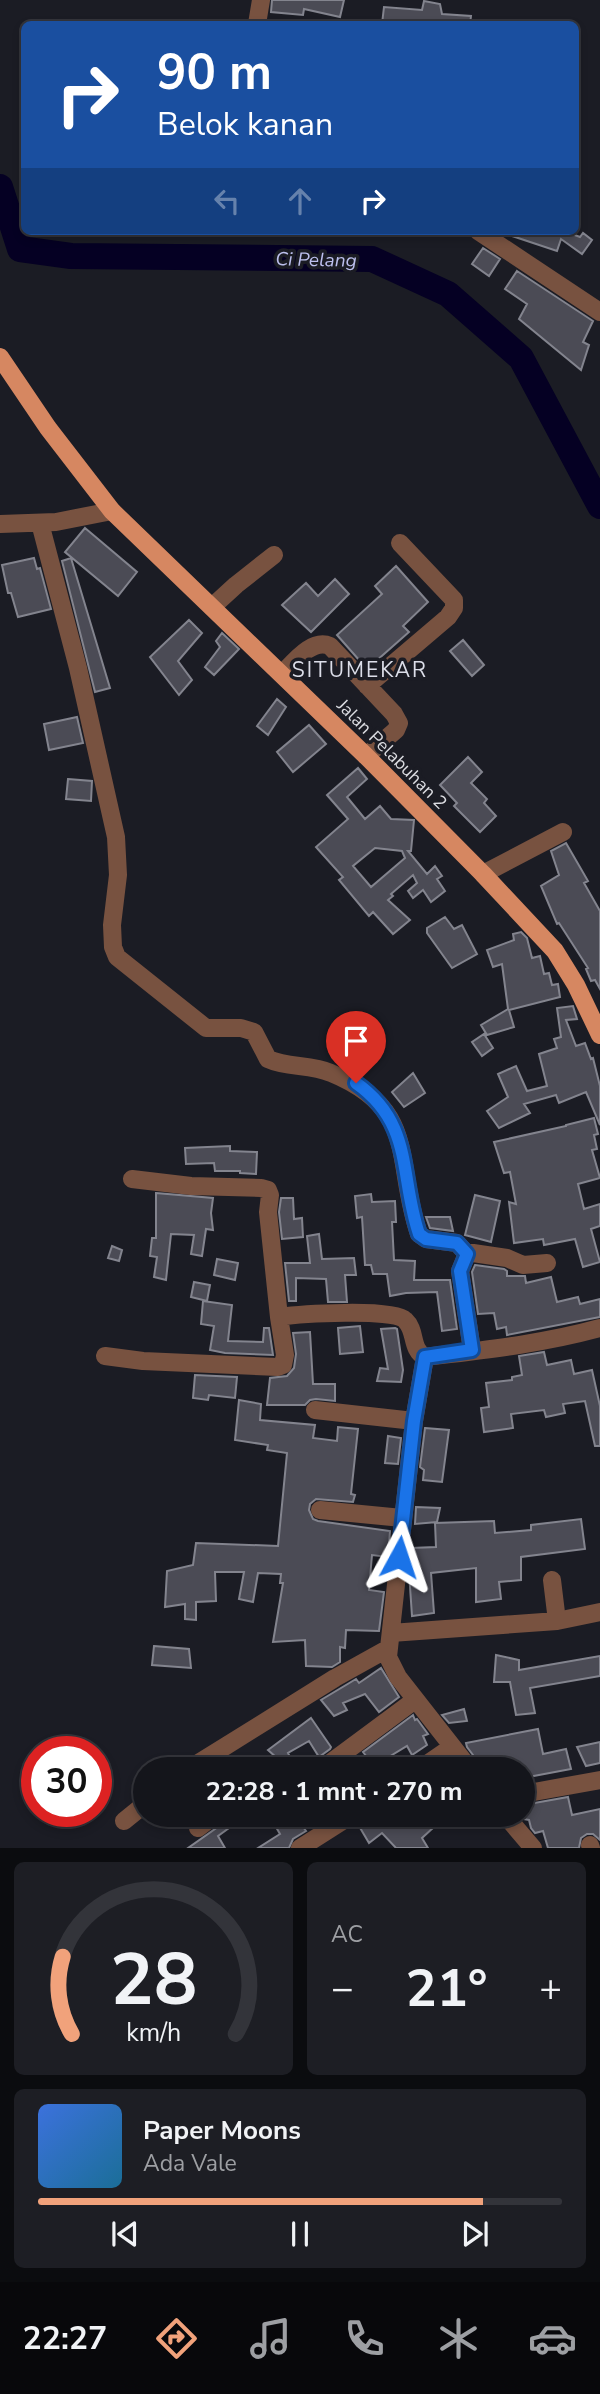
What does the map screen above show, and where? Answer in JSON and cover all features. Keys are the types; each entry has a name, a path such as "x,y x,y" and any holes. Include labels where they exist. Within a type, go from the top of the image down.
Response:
{"main road":[{"name":"Jalan Pelabuhan 2","path":"0,357 22,393 112,510 483,873 565,963 600,1035"}],"street":[{"path":"258,21 261,0"},
{"path":"484,235 600,312"},
{"path":"0,524 75,519 112,510"},
{"path":"40,523 78,668 116,837 118,875 112,925 113,947 117,957 206,1028 249,1030 257,1036 268,1059 326,1071 356,1083 373,1095 389,1117 400,1139 419,1234 426,1239 457,1243 467,1254"},
{"path":"367,686 448,617 454,608 454,600 400,543"},
{"path":"212,607 274,555"},
{"path":"282,674 315,644 330,646 394,714 399,723 396,730 366,757"},
{"path":"483,873 563,832"},
{"path":"105,1356 143,1362 278,1367 283,1365 285,1355 268,1212 268,1190 191,1186 132,1179"},
{"path":"467,1254 507,1258 523,1265 547,1263"},
{"path":"467,1254 460,1271 472,1350"},
{"path":"279,1317 322,1313 387,1314 401,1317 410,1326 419,1354 425,1357 472,1350 486,1351 560,1339 600,1328"},
{"path":"425,1357 402,1518 388,1657 415,1700 460,1757"},
{"path":"315,1410 414,1421"},
{"path":"320,1510 402,1518"},
{"path":"552,1580 558,1620"},
{"path":"208,1757 335,1678 390,1640 558,1620 600,1612"},
{"path":"338,1757 415,1700"},
{"path":"437,1757 452,1747"},
{"path":"535,1792 600,1780"},
{"path":"124,1821 133,1814"},
{"path":"300,1848 333,1827"},
{"path":"515,1827 533,1848"}],"building":[{"path":"272,0 344,0 340,17 304,9 303,15 271,12"},
{"path":"424,1 440,4 442,14 471,16 470,21 382,21 384,7 422,10"},
{"path":"583,233 592,240 582,254 561,239 557,251 509,235 580,237"},
{"path":"483,248 500,259 489,276 472,264"},
{"path":"517,271 593,321 583,342 589,345 581,370 519,319 527,304 505,289"},
{"path":"85,528 137,572 118,596 65,552"},
{"path":"34,558 37,569 40,568 51,609 18,617 11,593 8,593 2,565"},
{"path":"71,558 110,688 95,692 62,561"},
{"path":"396,566 428,602 403,626 409,632 367,669 337,635 382,594 375,586"},
{"path":"335,579 349,594 311,632 282,605 306,583 318,596"},
{"path":"189,620 202,633 178,661 192,680 179,695 150,657"},
{"path":"222,633 239,649 214,675 205,667 220,647 216,641"},
{"path":"463,640 484,665 472,676 450,651"},
{"path":"277,699 286,707 268,735 257,726"},
{"path":"77,717 83,743 49,750 44,724"},
{"path":"309,725 326,744 293,772 277,752"},
{"path":"468,757 482,772 471,783 487,799 484,803 496,816 480,832 454,806 457,803 440,785"},
{"path":"358,768 367,779 347,797 365,819 380,806 391,819 414,820 411,851 408,851 427,874 435,866 442,876 437,879 445,891 431,902 423,890 413,898 408,891 417,883 413,875 391,894 393,896 388,900 410,920 393,934 373,912 369,916 339,880 343,877 316,847 348,819 327,795","holes":["375,848 402,851 405,858 371,887 353,866"]},
{"path":"68,779 92,781 91,801 66,799"},
{"path":"566,843 588,881 584,883 600,911 600,989 595,980 591,981 586,969 588,968 559,923 557,924 541,886 559,875 551,851"},
{"path":"445,917 454,929 462,925 477,954 452,968 427,933 427,928"},
{"path":"521,932 527,938 532,958 540,956 544,974 549,973 552,985 558,984 560,997 509,1010 514,1027 487,1035 481,1025 508,1009 502,964 493,967 487,950 514,940 513,934"},
{"path":"573,1006 577,1019 566,1020 576,1046 585,1043 591,1059 593,1058 600,1086 600,1125 586,1092 559,1103 556,1095 524,1104 530,1113 499,1128 487,1111 508,1097 498,1074 516,1066 527,1091 547,1086 539,1054 557,1048 554,1039 561,1037 557,1008"},
{"path":"484,1034 493,1048 482,1056 472,1042"},
{"path":"413,1073 425,1093 404,1107 392,1092"},
{"path":"594,1118 598,1134 594,1135 597,1149 592,1150 600,1178 578,1184 584,1209 600,1204 600,1226 591,1229 600,1262 583,1267 575,1239 544,1245 543,1239 514,1243 509,1202 516,1204 510,1172 504,1173 494,1142"},
{"path":"230,1146 230,1151 257,1152 256,1174 215,1171 214,1163 186,1164 185,1148"},
{"path":"156,1193 213,1198 213,1230 206,1229 202,1256 191,1254 194,1235 171,1234 166,1280 154,1277 157,1257 150,1256 152,1238 156,1238"},
{"path":"371,1194 372,1202 395,1201 396,1222 392,1222 394,1260 415,1261 414,1280 450,1280 457,1329 442,1331 437,1292 390,1296 387,1274 373,1274 371,1265 365,1265 362,1217 357,1218 355,1196"},
{"path":"475,1195 500,1201 491,1242 465,1235"},
{"path":"281,1198 293,1198 294,1219 302,1218 303,1237 282,1239 279,1212"},
{"path":"426,1217 450,1217 453,1231 430,1228"},
{"path":"319,1234 322,1259 354,1258 356,1275 345,1275 347,1302 328,1302 326,1279 296,1278 296,1301 289,1301 285,1263 310,1263 307,1236"},
{"path":"112,1246 122,1250 119,1261 108,1258"},
{"path":"217,1259 238,1263 235,1280 214,1275"},
{"path":"475,1265 504,1269 507,1276 525,1276 526,1283 551,1277 557,1302 578,1297 580,1304 600,1299 600,1317 507,1335 506,1327 497,1329 494,1313 478,1314 472,1272"},
{"path":"194,1282 210,1285 207,1301 191,1297"},
{"path":"203,1301 232,1305 228,1341 263,1342 264,1328 269,1328 273,1355 210,1350 214,1326 201,1324"},
{"path":"360,1326 363,1352 340,1354 338,1328"},
{"path":"395,1328 403,1370 401,1382 377,1381 380,1368 388,1369 381,1329"},
{"path":"310,1332 313,1384 335,1384 335,1401 316,1399 305,1405 267,1405 270,1378 287,1376 294,1368 296,1354 293,1333"},
{"path":"544,1352 547,1365 571,1360 574,1374 592,1370 600,1406 600,1446 595,1446 585,1401 563,1404 565,1413 546,1417 544,1410 511,1414 513,1428 484,1432 481,1408 489,1407 486,1383 512,1380 512,1377 522,1375 519,1356"},
{"path":"195,1375 237,1377 235,1398 209,1395 208,1400 193,1398"},
{"path":"239,1400 261,1404 260,1420 315,1425 313,1438 337,1441 338,1427 358,1429 351,1494 355,1495 353,1502 316,1499 310,1504 309,1510 313,1519 318,1521 390,1531 388,1557 372,1555 369,1590 384,1592 379,1631 346,1630 345,1648 340,1647 340,1662 332,1667 306,1666 305,1640 273,1642 283,1583 280,1583 281,1574 258,1573 253,1602 239,1599 244,1572 215,1572 216,1601 196,1602 196,1620 185,1619 185,1604 165,1607 167,1571 193,1565 196,1543 278,1546 287,1453 267,1450 268,1445 235,1440"},
{"path":"425,1428 449,1430 442,1482 423,1480 424,1470 420,1467"},
{"path":"388,1436 401,1438 398,1464 385,1463"},
{"path":"416,1507 440,1508 437,1522 415,1524"},
{"path":"581,1519 585,1549 521,1557 521,1580 499,1582 501,1599 476,1602 476,1568 431,1573 434,1613 412,1616 409,1572 411,1548 436,1547 435,1523 494,1521 495,1533 531,1530 531,1525"},
{"path":"154,1646 189,1649 191,1668 152,1665"},
{"path":"496,1655 519,1660 519,1670 600,1656 600,1676 530,1688 535,1713 516,1715 510,1682 494,1682"},
{"path":"381,1668 399,1697 379,1712 365,1694 343,1703 347,1710 334,1716 321,1700 356,1679 359,1683"},
{"path":"464,1709 467,1721 449,1723 442,1715"},
{"path":"413,1715 428,1734 423,1736 427,1745 412,1755 407,1746 389,1757 367,1757 363,1752"},
{"path":"311,1718 331,1747 319,1757 309,1741 288,1753 290,1757 276,1757 268,1750"},
{"path":"538,1729 543,1754 566,1749 571,1769 535,1776 535,1757 474,1757 466,1743"},
{"path":"600,1742 600,1763 586,1766 577,1747"},
{"path":"568,1797 572,1815 600,1809 600,1840 593,1834 587,1834 581,1838 579,1848 548,1848 543,1831 535,1833 531,1828 535,1827 535,1803"},
{"path":"218,1827 230,1827 218,1836 225,1848 188,1848"},
{"path":"276,1827 303,1827 306,1831 293,1839 289,1848 258,1848 280,1834"},
{"path":"360,1827 434,1827 422,1838 428,1848 396,1848 382,1833 369,1843"}],"waterway":[{"name":"Ci Pelang","path":"0,187 20,249 71,256 372,259 448,294 521,358 600,506"}],"district":[{"name":"SITUMEKAR","path":"360,670"}],"route":[{"path":"356,1083 382,1105 400,1139 419,1234 426,1239 451,1240 467,1254 462,1260 460,1271 472,1350 425,1357 414,1421 399,1557"}]}
